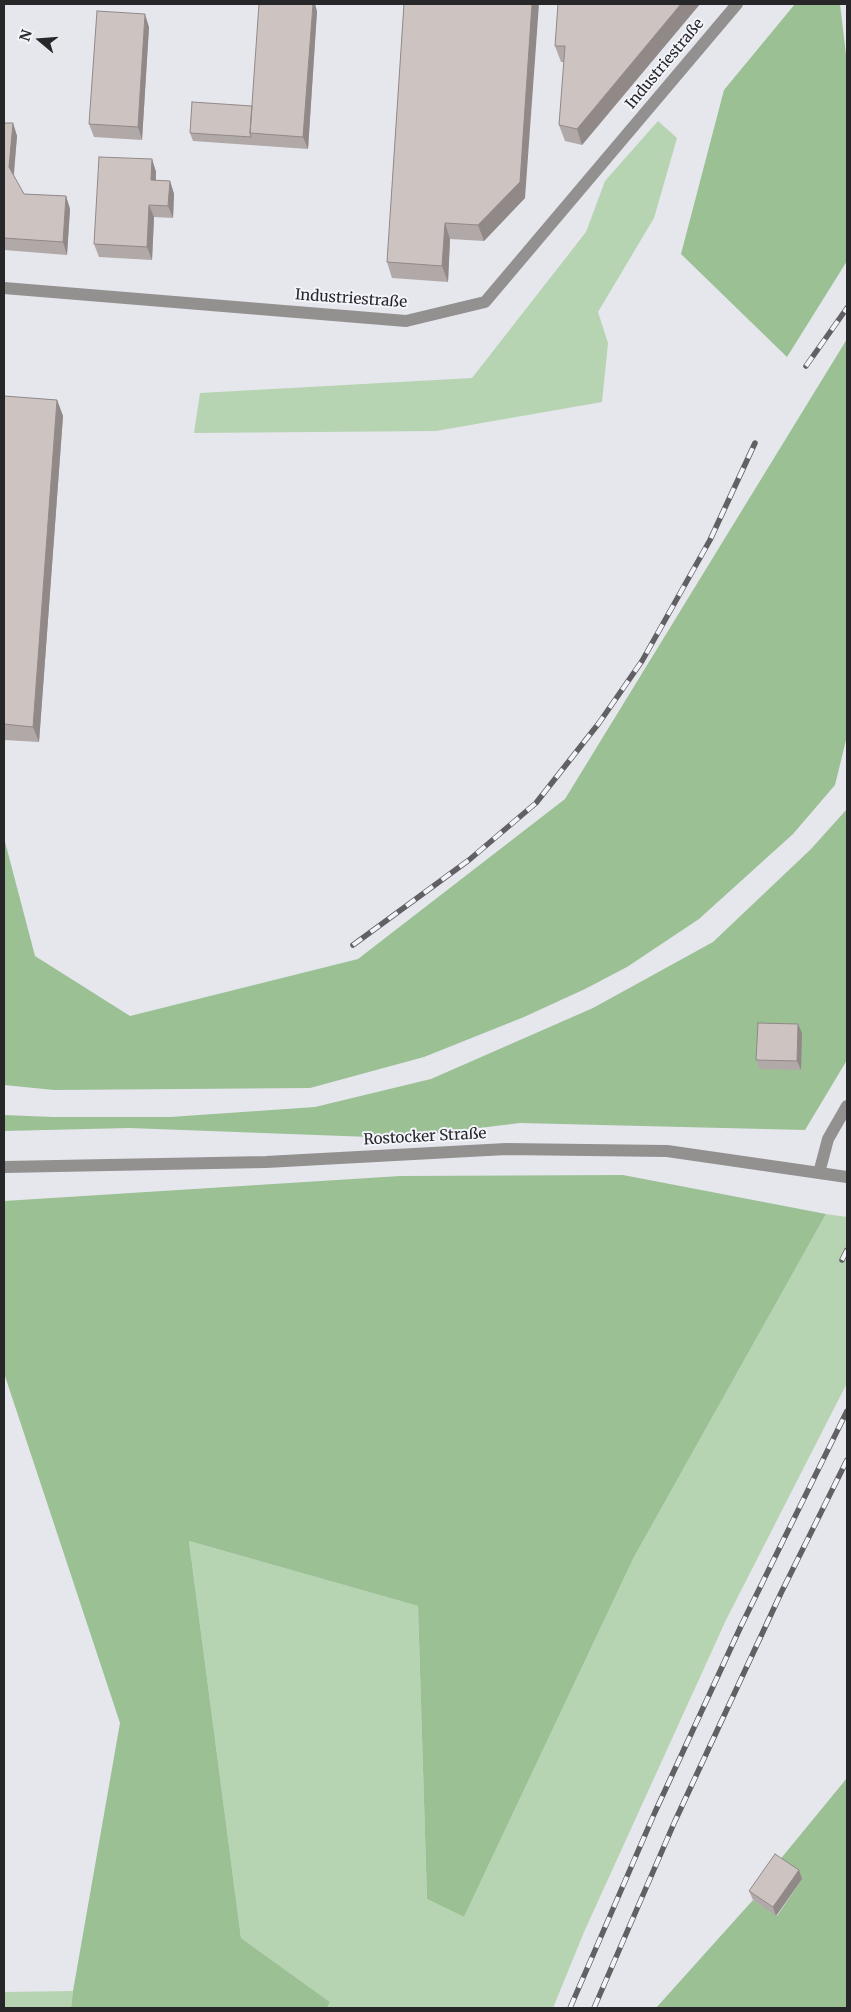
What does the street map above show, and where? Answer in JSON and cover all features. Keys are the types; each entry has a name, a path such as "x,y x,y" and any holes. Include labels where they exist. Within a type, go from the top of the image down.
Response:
{"street":[{"name":"Industriestraße","path":"4,288 406,321 485,302 737,4"},
{"path":"819,1173 828,1139 847,1106"},
{"name":"Rostocker Straße","path":"4,1166 266,1162 506,1149 667,1151 847,1177"}],"green space":[{"path":"795,4 840,4 847,63 847,261 787,357 681,254 724,90"},
{"path":"658,121 677,138 654,218 598,312 608,343 602,402 436,431 194,433 200,393 472,378 586,232 605,181"},
{"path":"847,339 847,736 835,785 793,834 699,919 627,967 524,1017 424,1057 310,1088 54,1090 4,1085 4,838 35,956 130,1016 358,959 565,799"},
{"path":"847,809 847,1060 805,1130 520,1123 397,1138 129,1128 4,1131 4,1115 170,1117 315,1107 431,1079 593,1008 713,942 811,849"},
{"path":"623,1175 826,1214 634,1557 464,1917 427,1899 418,1606 189,1541 241,1938 330,2002 327,2008 71,2008 120,1723 4,1373 4,1201 400,1176"},
{"path":"826,1214 847,1217 847,1383 726,1620 584,1932 553,2008 327,2008 330,2002 241,1938 189,1541 418,1606 427,1899 464,1917 634,1557"},
{"path":"847,1778 847,2008 656,2008 753,1900 777,1916 802,1879 778,1862"},
{"path":"73,1991 71,2008 4,2008 4,1992"}],"building":[{"path":"259,4 313,4 303,137 250,133"},
{"path":"404,4 532,4 520,182 478,225 445,223 442,266 387,262"},
{"path":"558,4 681,4 577,129 559,125 565,46 555,46"},
{"path":"97,11 145,14 138,127 89,124"},
{"path":"192,102 252,106 251,137 190,133"},
{"path":"4,123 13,123 9,167 24,194 66,196 63,242 4,238"},
{"path":"99,157 152,159 151,180 170,181 168,206 149,205 147,247 94,244"},
{"path":"4,396 57,400 33,727 4,724"},
{"path":"758,1023 798,1024 797,1061 756,1060"},
{"path":"775,1854 799,1870 773,1907 749,1891"}],"railway":[{"path":"806,366 847,308"},
{"path":"353,945 469,860 536,803 599,723 642,661 710,540 755,443"},
{"path":"842,1260 847,1250"},
{"path":"570,2008 655,1812 741,1626 847,1411"},
{"path":"594,2008 675,1821 781,1593 847,1460"}]}
